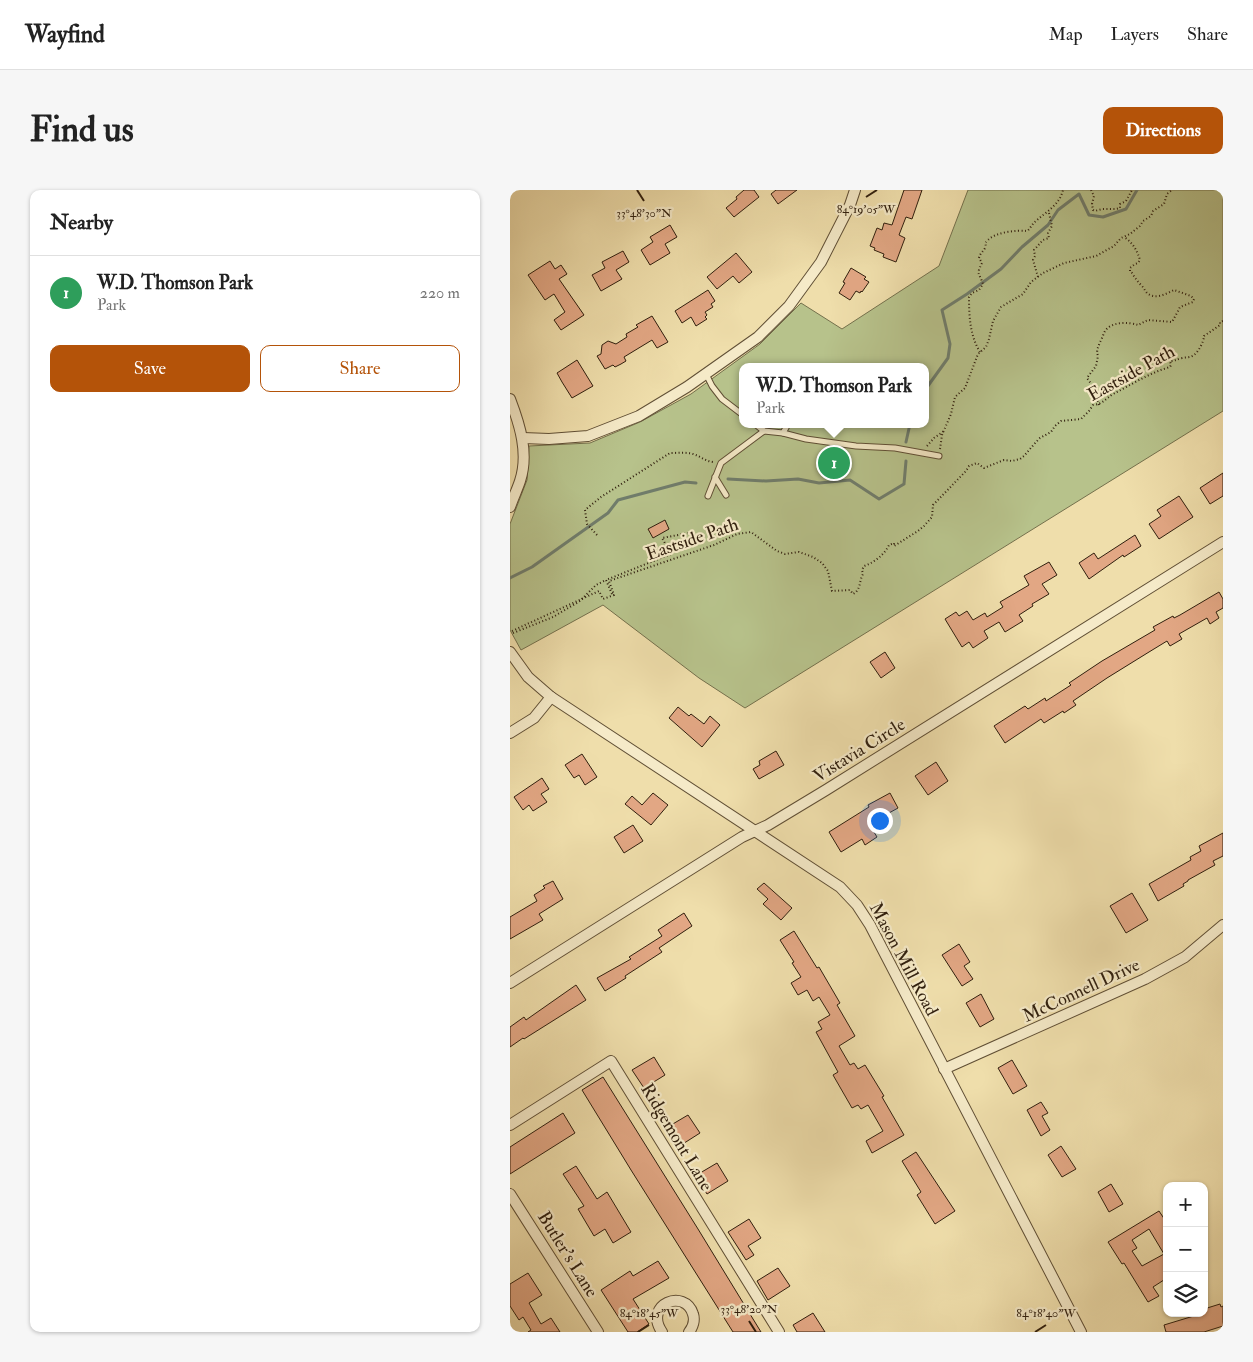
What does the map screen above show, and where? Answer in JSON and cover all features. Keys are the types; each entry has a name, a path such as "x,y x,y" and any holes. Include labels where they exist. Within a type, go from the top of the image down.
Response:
{"street":[{"path":"522,438 549,439 588,436 639,416 687,387 758,337 789,306 821,262 850,205 855,190"},
{"path":"510,400 518,418 524,460 521,479 510,507"},
{"name":"Vistavia Circle","path":"510,983 726,848 845,778 1223,542"},
{"name":"Mason Mill Road","path":"510,652 528,677 551,697 840,887 857,905 870,925 1081,1332"},
{"path":"510,733 534,718 551,697"},
{"name":"McConnell Drive","path":"944,1069 1146,979 1185,957 1223,925"},
{"name":"Ridgemont Lane","path":"510,1124 612,1061 779,1332"},
{"name":"Butler's Lane","path":"510,1194 598,1332"},
{"path":"662,1332 658,1326 658,1311 667,1302 674,1300 687,1304 692,1311 694,1322 689,1332"}],"lane":[{"path":"706,374 722,399 739,412"},
{"path":"760,428 764,431 783,433 806,439 856,446 895,448 939,456"},
{"path":"783,433 786,428"},
{"path":"708,496 720,463 764,431"},
{"path":"715,477 726,495"}],"path":[{"path":"980,352 974,342 971,327 969,297 972,293 979,290 983,284 978,272 982,263 979,260 979,256 985,244 1004,232 1028,231 1059,200 1063,190"},
{"path":"1091,190 1094,196 1092,204 1095,211 1120,208 1120,204 1126,201 1132,190"},
{"path":"939,456 944,431 955,397 964,388 978,354 986,347 990,339 993,321 1001,307 1023,294 1031,282 1043,273 1064,263 1096,256 1114,246 1140,226 1143,221 1151,216 1153,211 1164,204 1167,194 1172,190"},
{"path":"1038,277 1033,260 1035,256 1034,250 1043,240 1049,238 1048,233 1052,226 1048,212"},
{"path":"1099,405 1094,388 1087,378 1096,366 1097,348 1110,326 1132,322 1138,325 1148,320 1172,322 1180,307 1192,302 1194,299 1191,296 1174,290 1166,295 1154,296 1147,293 1130,272 1130,268 1138,264 1140,260 1136,248 1131,241 1124,237"},
{"name":"Eastside Path","path":"584,598 599,591 603,599 614,596 609,581 714,545 737,534 751,532 784,554 799,552 813,557 822,563 828,571 832,591 850,590 854,594 858,592 861,585 860,580 864,566 873,563 887,550 889,545 894,543 894,546 924,526 932,517 933,505 969,466 977,463 984,468 1004,460 1020,459 1040,438 1052,432 1054,426 1061,421 1083,418 1090,412 1093,405 1099,405 1136,381 1170,367 1170,361 1191,357 1198,351 1205,339 1204,336 1218,328 1220,322 1223,321"},
{"path":"923,453 934,438 944,431"},
{"path":"596,535 587,524 585,510 601,497 670,453 694,454 707,461 720,463"},
{"path":"662,538 694,532"},
{"path":"513,632 553,617 580,602 596,585 606,580 670,554 660,535"},
{"path":"606,580 612,594"}],"green space":[{"path":"968,190 1223,190 1223,411 745,708 699,678 603,605 521,650 510,630 510,524 527,480 529,446 590,443 640,422 691,394 760,344 801,303 842,329 939,266"}],"building":[{"path":"744,190 754,190 759,197 734,217 726,208"},
{"path":"776,190 797,190 778,204 771,194"},
{"path":"904,190 922,190 912,219 906,217 899,235 905,238 896,262 883,257 884,254 870,246 877,228 882,230 884,223 892,225"},
{"path":"670,225 677,237 665,244 670,253 650,265 641,250 653,242 650,237"},
{"path":"623,251 629,262 616,270 622,279 601,291 592,275 605,268 602,262"},
{"path":"736,253 752,272 739,283 733,276 717,289 707,277"},
{"path":"550,261 555,269 561,265 567,274 559,279 584,315 561,330 554,320 565,312 554,294 545,300 528,275"},
{"path":"851,268 866,277 864,279 869,282 862,292 856,291 850,300 839,293"},
{"path":"708,290 715,301 711,304 713,307 705,312 707,319 696,326 691,317 682,323 675,311"},
{"path":"652,316 668,342 657,348 652,340 624,357 626,361 615,367 613,365 605,369 597,356 601,354 602,345 608,341 616,344 627,337 626,334 638,327 636,325"},
{"path":"577,360 593,386 572,398 557,373"},
{"path":"1223,473 1223,496 1210,504 1200,488"},
{"path":"1179,496 1193,517 1159,539 1149,524 1161,516 1157,510"},
{"path":"665,520 669,529 653,538 648,529"},
{"path":"1135,535 1141,546 1124,557 1123,555 1089,579 1079,563 1094,553 1098,559"},
{"path":"1049,562 1057,575 1042,584 1049,594 1032,604 1033,606 1019,615 1023,621 1005,632 999,622 984,631 988,638 973,648 969,642 962,647 945,619 956,612 959,616 967,611 973,620 985,613 987,617 1003,607 1000,602 1029,585 1024,576"},
{"path":"1219,592 1223,599 1223,608 1216,612 1219,618 1210,624 1207,618 1179,634 1182,639 1170,646 1167,641 1073,701 1076,705 1064,713 1063,711 1044,723 1041,719 1005,743 994,726 1025,706 1028,709 1045,698 1046,701 1071,685 1069,683 1102,661 1155,630 1153,627 1173,616 1174,618 1180,615"},
{"path":"885,652 895,668 881,678 870,662"},
{"path":"678,707 689,716 691,714 704,724 710,716 720,725 702,747 669,718"},
{"path":"776,751 784,765 759,779 753,769 760,765 759,761"},
{"path":"582,754 597,777 585,785 579,775 574,778 565,765"},
{"path":"936,762 948,781 928,795 915,776"},
{"path":"542,778 549,789 541,794 547,802 533,811 529,805 523,810 514,797"},
{"path":"653,793 668,805 651,825 625,804 632,796 642,805"},
{"path":"890,793 898,808 869,824 877,837 865,845 862,839 841,852 829,832 869,807 868,805"},
{"path":"633,825 643,841 624,853 614,837"},
{"path":"1223,833 1223,856 1213,861 1215,865 1188,880 1183,884 1184,886 1158,901 1149,884 1191,860 1190,857 1201,851 1199,846"},
{"path":"553,881 563,899 539,914 543,920 510,939 510,917 537,901 534,895 545,888 543,886"},
{"path":"764,883 792,908 781,920 763,904 768,899 757,889"},
{"path":"1132,893 1148,920 1126,933 1110,906"},
{"path":"684,913 692,926 659,948 662,952 605,991 597,978 631,959 629,957 662,936 658,930"},
{"path":"794,931 817,968 819,967 840,1003 837,1005 855,1036 839,1046 850,1065 854,1063 858,1069 865,1065 884,1096 882,1097 904,1135 872,1153 866,1141 883,1131 868,1105 861,1109 858,1105 852,1108 833,1075 838,1072 816,1032 822,1029 818,1022 830,1015 819,997 813,1001 807,990 798,995 791,983 801,977 780,940"},
{"path":"959,944 970,962 964,966 973,979 962,986 942,955"},
{"path":"576,985 586,1000 510,1047 510,1027 524,1017 526,1020"},
{"path":"981,994 994,1019 980,1027 966,1003"},
{"path":"654,1057 665,1075 644,1088 632,1070"},
{"path":"1012,1060 1027,1086 1013,1094 998,1068"},
{"path":"603,1077 761,1332 733,1332 631,1170 582,1090"},
{"path":"1041,1102 1048,1113 1042,1116 1050,1130 1041,1136 1027,1110"},
{"path":"563,1113 575,1133 510,1174 510,1147"},
{"path":"688,1115 700,1133 678,1147 666,1128"},
{"path":"1061,1146 1076,1169 1062,1177 1048,1155"},
{"path":"916,1152 955,1211 935,1224 917,1195 921,1192 902,1161"},
{"path":"717,1163 728,1181 707,1194 695,1176"},
{"path":"576,1166 597,1199 607,1192 631,1232 613,1243 605,1229 594,1236 578,1209 584,1206 563,1174"},
{"path":"1111,1184 1123,1204 1109,1212 1098,1192"},
{"path":"1159,1211 1163,1217 1163,1252 1149,1229 1132,1240 1137,1248 1132,1251 1142,1266 1163,1255 1163,1281 1153,1287 1159,1296 1148,1302 1124,1263 1122,1264 1108,1242"},
{"path":"749,1219 761,1238 748,1246 754,1255 746,1260 728,1232"},
{"path":"658,1261 669,1278 633,1299 649,1324 637,1332 628,1332 601,1290 630,1271 633,1276"},
{"path":"778,1268 790,1286 768,1300 757,1281"},
{"path":"528,1273 542,1295 529,1303 541,1324 551,1318 560,1332 528,1332 531,1330 523,1317 519,1320 510,1306 510,1284"},
{"path":"1220,1304 1221,1307 1223,1306 1223,1326 1204,1332 1166,1332 1164,1325 1190,1317 1208,1317 1208,1308"},
{"path":"813,1313 825,1332 797,1332 793,1325"}],"waterway":[{"path":"929,384 948,358 950,344 942,310 1001,269 1022,247 1048,225 1058,210 1079,194 1089,215 1103,217 1126,209 1137,190"},
{"path":"906,442 909,428"},
{"path":"728,479 766,481 798,479 819,483 850,480 879,499 904,484 906,461"},
{"path":"510,578 532,567 608,513 618,500 685,482 696,483"}],"place":[{"name":"W.D. Thomson Park","path":"834,463"}]}
